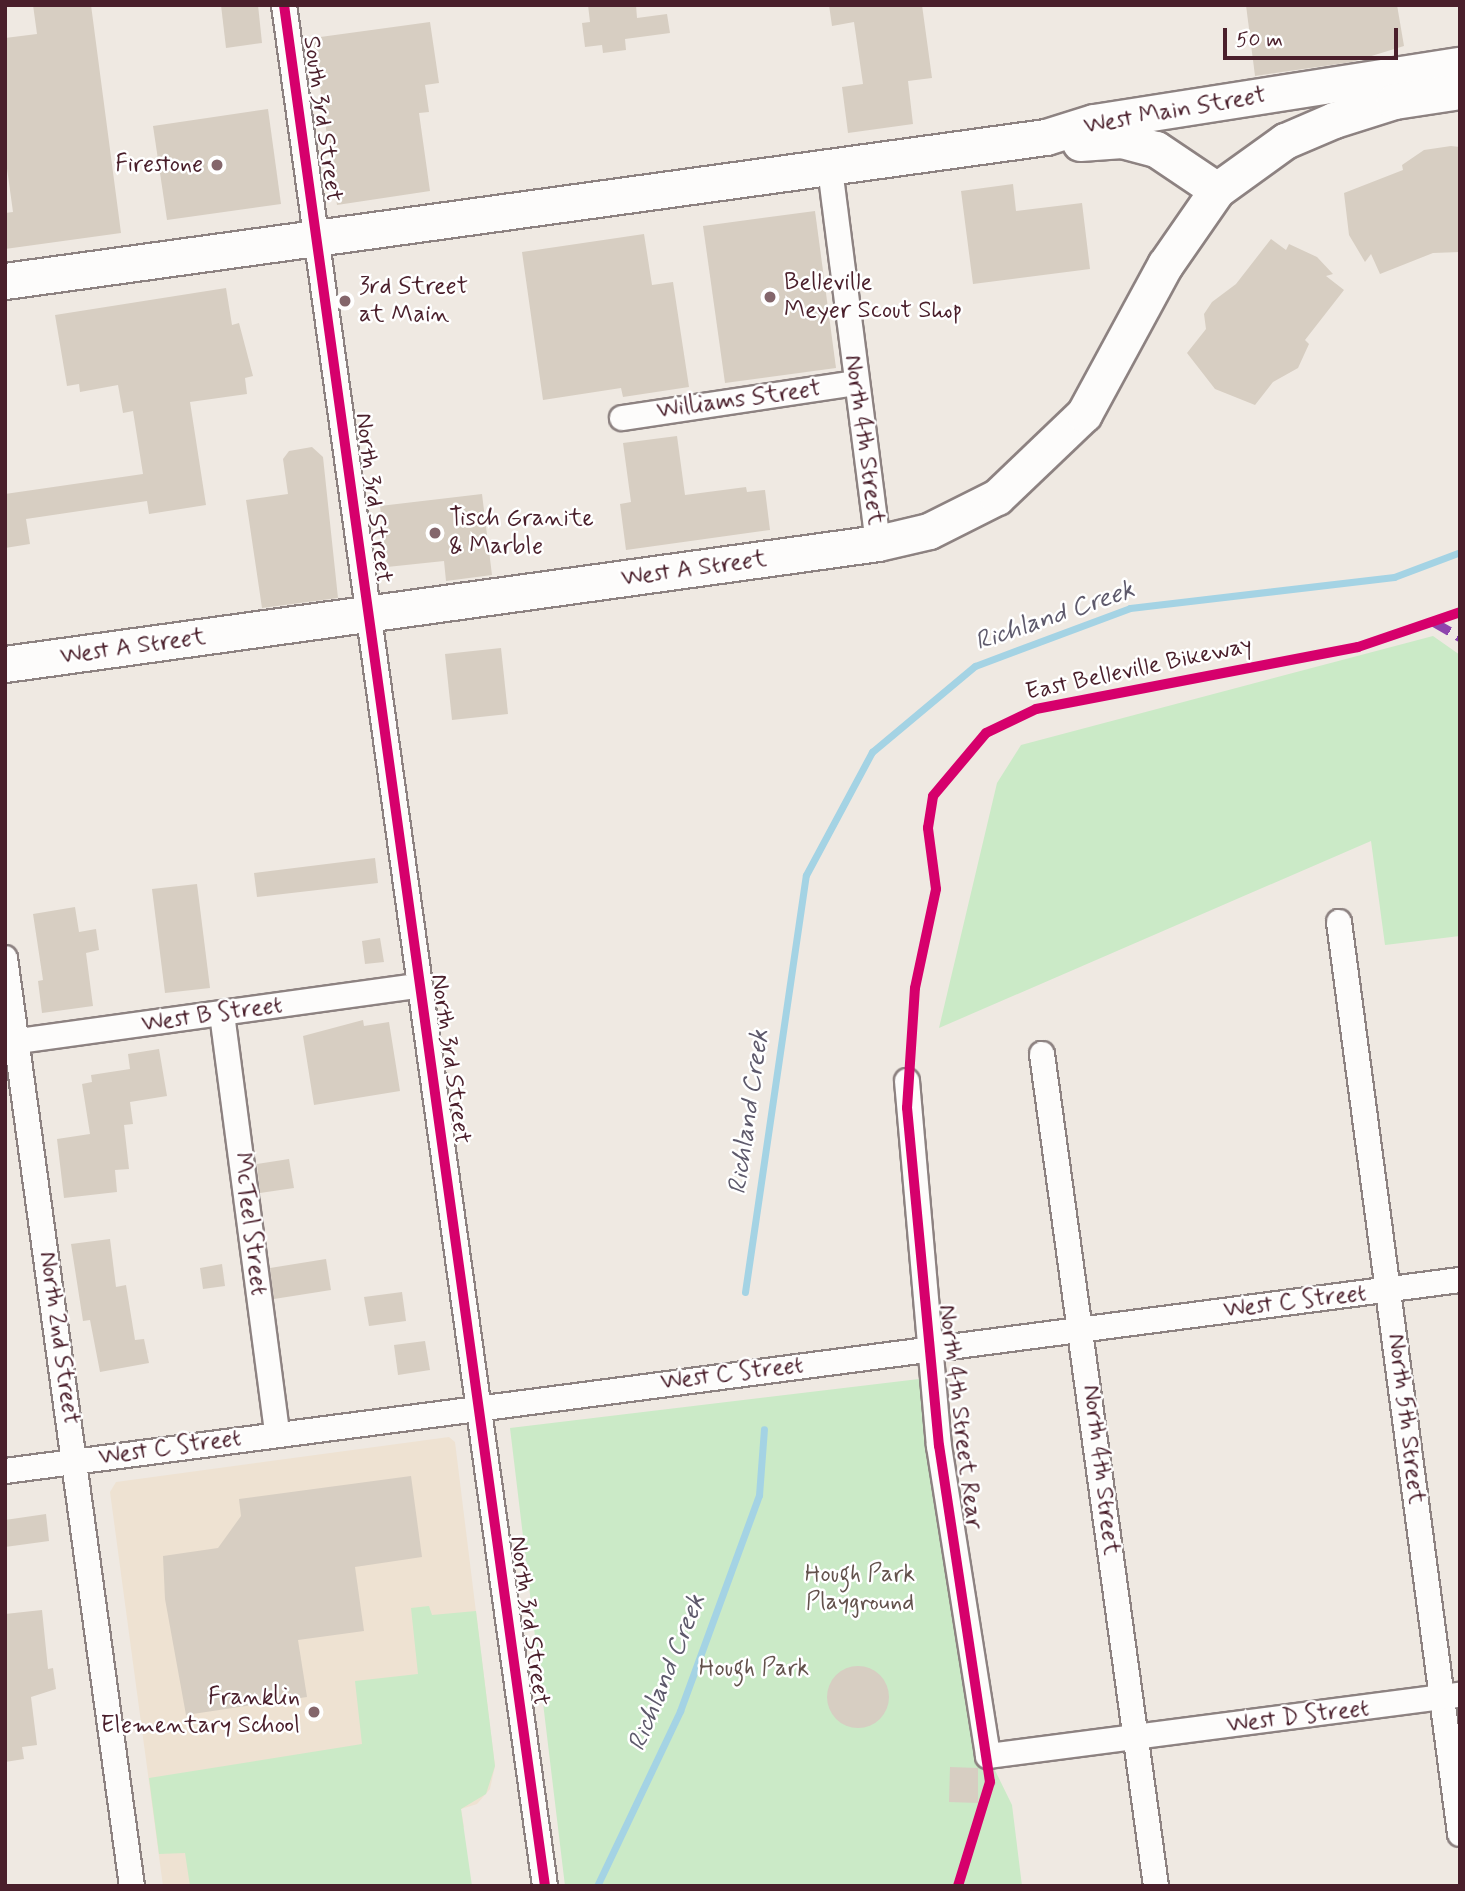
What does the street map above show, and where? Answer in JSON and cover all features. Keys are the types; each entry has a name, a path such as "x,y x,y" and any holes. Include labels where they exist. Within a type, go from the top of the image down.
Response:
{"street":[{"name":"South 3rd Street","path":"284,5 318,238"},
{"name":"West Main Street","path":"1046,137 1094,122 1460,65"},
{"name":"West Main Street","path":"1046,137 1086,144 1122,140 1156,149 1217,190 1284,141 1334,120 1394,102 1460,91"},
{"path":"5,281 830,169 1046,137"},
{"name":"North 4th Street","path":"830,169 878,543"},
{"name":"West A Street","path":"5,664 878,543 929,531 965,515 1043,458 1084,414 1165,265 1217,190"},
{"name":"North 3rd Street","path":"318,238 418,986 545,1886"},
{"name":"Williams Street","path":"622,418 856,383"},
{"name":"North 5th Street","path":"1339,922 1450,1697 1460,1833"},
{"name":"North 2nd Street","path":"5,958 10,1042 77,1461 132,1886"},
{"name":"West B Street","path":"10,1042 418,986"},
{"name":"McTeel Street","path":"222,1014 277,1434"},
{"name":"North 4th Street","path":"1042,1054 1082,1329 1156,1886"},
{"name":"North 4th Street Rear","path":"907,1081 939,1446 988,1756 1136,1738"},
{"name":"West C Street","path":"5,1471 478,1406 1460,1280"},
{"name":"West D Street","path":"1136,1738 1450,1697"}],"shaded area":[{"name":"Franklin Elementary School","path":"449,1437 455,1442 495,1766 490,1789 477,1804 461,1809 464,1827 356,1886 163,1886 110,1492 116,1482"}],"green space":[{"path":"1433,636 1460,655 1460,936 1385,945 1371,841 939,1028 997,783 1021,745"},
{"name":"Hough Park","path":"919,1379 988,1756 1012,1805 1022,1886 565,1886 510,1428"},
{"path":"429,1606 432,1615 476,1611 495,1766 486,1794 461,1809 472,1886 190,1886 185,1853 159,1854 149,1778 362,1744 355,1681 418,1674 411,1608"}],"building":[{"path":"33,5 91,5 121,233 5,249 5,213 13,212 5,154 5,38 37,34"},
{"path":"221,5 258,5 262,43 226,48"},
{"path":"588,5 636,5 637,18 667,14 670,33 625,39 626,50 603,53 602,45 585,47 582,23 590,22"},
{"path":"829,5 922,5 932,78 908,81 913,124 848,133 842,87 863,84 854,22 832,26"},
{"path":"1246,5 1397,5 1404,46 1352,62 1255,76"},
{"path":"430,22 439,83 425,85 429,112 419,113 430,191 337,205 313,38"},
{"name":"Firestone","path":"268,109 281,204 167,220 153,126"},
{"path":"1460,147 1460,252 1433,253 1380,274 1371,254 1365,262 1349,235 1344,193 1403,170 1402,165 1424,150"},
{"path":"1013,184 1016,211 1082,203 1090,269 973,284 961,191"},
{"name":"Belleville Meyer Scout Shop","path":"815,211 836,368 725,383 703,226"},
{"path":"644,234 652,285 673,282 689,387 623,397 621,388 543,400 522,252"},
{"path":"1271,239 1286,250 1289,244 1317,257 1333,274 1326,276 1344,290 1305,340 1309,344 1298,368 1273,382 1255,405 1215,389 1187,353 1206,329 1204,314 1212,302 1236,284"},
{"path":"226,288 232,325 239,323 253,376 245,378 247,394 190,402 206,505 149,514 147,501 26,519 30,544 5,548 5,494 143,474 133,411 123,413 118,385 80,392 79,384 67,386 55,315"},
{"path":"677,436 685,495 746,487 747,492 765,490 770,530 626,550 620,504 631,502 623,443"},
{"path":"312,447 323,457 338,598 262,608 246,500 288,494 283,459 289,451"},
{"name":"Tisch Granite & Marble","path":"482,494 492,575 446,581 444,561 387,567 380,506"},
{"path":"501,648 508,714 452,720 445,654"},
{"path":"375,858 378,883 257,897 254,873"},
{"path":"197,884 210,988 165,993 152,889"},
{"path":"75,907 79,932 96,929 99,950 86,953 93,1006 42,1013 38,981 43,980 33,914"},
{"path":"380,938 384,962 365,964 362,941"},
{"path":"363,1020 364,1026 389,1022 400,1091 314,1105 303,1036"},
{"path":"159,1049 167,1096 130,1102 133,1124 124,1125 129,1169 115,1170 117,1192 64,1198 57,1139 90,1134 82,1084 92,1082 91,1075 130,1069 128,1054"},
{"path":"289,1159 294,1188 260,1193 257,1164"},
{"path":"110,1239 116,1287 126,1285 135,1340 144,1339 149,1363 100,1372 90,1320 83,1321 71,1244"},
{"path":"326,1259 331,1290 274,1299 270,1268"},
{"path":"222,1264 225,1286 203,1289 200,1268"},
{"path":"402,1292 406,1321 369,1326 364,1297"},
{"path":"425,1341 430,1370 398,1375 394,1345"},
{"path":"411,1476 422,1557 355,1567 364,1631 298,1640 307,1697 186,1715 165,1599 163,1556 218,1548 241,1516 239,1499"},
{"path":"46,1514 49,1541 5,1547 5,1520"},
{"path":"42,1610 48,1669 53,1668 56,1689 31,1697 37,1745 22,1747 24,1759 5,1762 5,1614"},
{"path":"852,1666 864,1666 880,1675 887,1685 887,1709 880,1719 864,1728 852,1728 841,1723 832,1714 827,1703 827,1691 832,1680 841,1671"},
{"path":"950,1767 978,1768 978,1803 949,1802"}],"waterway":[{"name":"Richland Creek","path":"745,1292 806,875 872,752 975,666 1130,608 1394,577 1460,552"},
{"name":"Richland Creek","path":"597,1886 680,1711 759,1495 764,1429"}],"marked path":[{"path":"1434,622 1460,637"}],"cycle path":[{"path":"284,5 545,1886"},
{"name":"East Belleville Bikeway","path":"958,1886 990,1782 939,1446 907,1108 915,988 936,889 928,828 933,796 986,733 1036,709 1358,647 1460,612"}],"place":[{"name":"Firestone","path":"217,165"},
{"name":"Belleville Meyer Scout Shop","path":"770,297"},
{"name":"3rd Street at Main","path":"345,301"},
{"name":"Tisch Granite & Marble","path":"435,533"},
{"name":"Franklin Elementary School","path":"314,1712"}],"park label":[{"name":"Hough Park Playground","path":"860,1589"}]}
